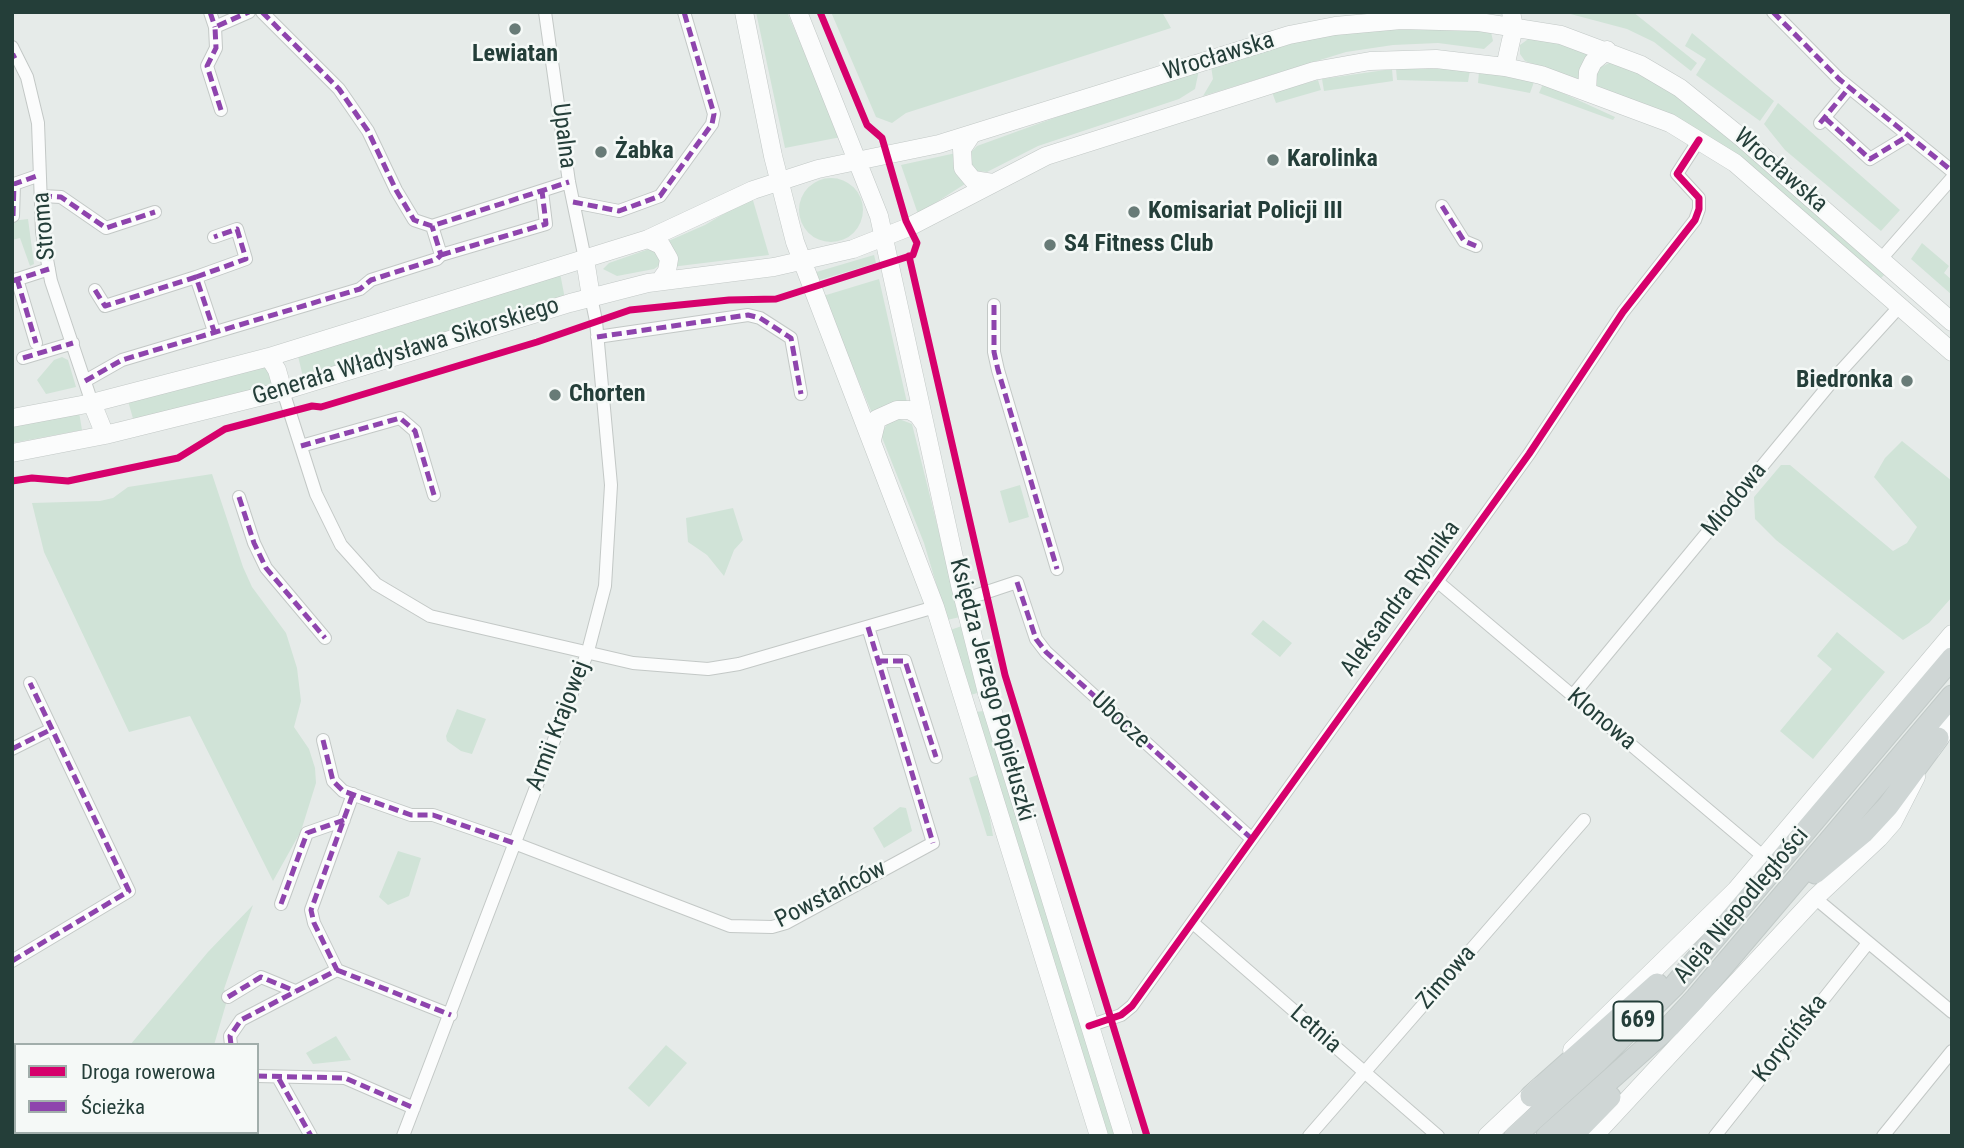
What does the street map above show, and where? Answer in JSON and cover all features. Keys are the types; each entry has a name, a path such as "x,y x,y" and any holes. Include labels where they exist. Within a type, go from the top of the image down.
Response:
{"main road":[{"path":"744,12 779,181"},
{"path":"798,12 859,161"},
{"path":"1505,67 1512,20 1527,12"},
{"name":"Wrocławska","path":"779,181 972,134 1068,102 1310,30 1413,20 1512,20 1607,50 1680,88 1742,138 1952,322"},
{"path":"1587,92 1588,72 1593,62 1607,50"},
{"name":"Wrocławska","path":"802,262 883,238 1046,156 1314,71 1370,61 1436,59 1505,67 1587,92 1670,123 1699,140 1760,184 1952,352"},
{"path":"972,134 961,149 963,168 973,180 993,183"},
{"name":"Księdza Jerzego Popiełuszki","path":"859,161 871,190 883,238 963,600 987,694 1124,1136"},
{"name":"Generała Władysława Sikorskiego","path":"12,418 92,402 269,357 648,239 753,190 779,181"},
{"name":"Księdza Jerzego Popiełuszki","path":"779,181 802,262 935,607 1099,1136"},
{"path":"648,239 661,245 668,259 667,271 660,281"},
{"path":"585,259 591,298"},
{"name":"Generała Władysława Sikorskiego","path":"12,453 105,435 283,391 591,298 660,281 802,262"},
{"path":"269,357 277,370 283,391"},
{"path":"92,402 105,435"},
{"path":"872,440 877,419 897,410 909,410 918,415 925,425"},
{"path":"1531,1096 1589,1030 1706,922 1952,634"},
{"name":"Aleja Niepodległości","path":"1515,1136 1597,1062 1674,986 1952,659"},
{"path":"963,698 969,704 978,706 985,701 987,694"},
{"name":"Aleja Niepodległości","path":"1547,1136 1670,1026 1767,917 1952,696"},
{"path":"1767,917 1863,833 1888,806 1945,730"},
{"path":"1594,1136 1815,898 1893,822 1945,730"},
{"path":"1488,1136 1664,978 1750,896"},
{"path":"1572,1136 1605,1103 1670,1026"}],"street":[{"path":"210,12 215,27 216,48 206,66 221,110"},
{"path":"215,27 248,12"},
{"name":"Upalna","path":"545,12 569,182 585,259"},
{"path":"573,202 619,211 660,196 712,124 714,114 684,12"},
{"path":"1773,12 1849,88 1952,171"},
{"path":"265,13 339,89 368,131 396,190 415,220 432,226 569,182"},
{"name":"Stroma","path":"14,53 27,77 38,123 42,232 49,269 92,402"},
{"path":"1849,88 1822,121 1870,159 1908,136"},
{"name":"Wrocławska","path":"1677,174 1699,140"},
{"name":"Aleksandra Rybnika","path":"1089,1026 1125,1013 1193,923 1529,454 1623,312 1695,220 1699,198 1677,174"},
{"path":"13,216 14,184 40,175"},
{"path":"1881,260 1952,178"},
{"path":"85,381 122,360 360,289 371,280 437,259 441,255 546,224 542,191"},
{"path":"42,196 61,197 106,228 155,212"},
{"path":"1442,206 1464,241 1476,246"},
{"path":"432,226 441,255"},
{"path":"95,290 105,306 246,259 237,229 214,237"},
{"path":"36,343 14,280 49,269"},
{"path":"196,277 214,331"},
{"name":"Armii Krajowej","path":"403,1136 588,651 605,586 610,542 609,462 591,298"},
{"path":"994,305 998,367 1057,569"},
{"name":"Miodowa","path":"1573,695 1839,373 1900,306"},
{"path":"597,337 748,315 760,318 792,338 801,394"},
{"path":"23,358 73,343"},
{"path":"283,391 316,494 341,545 355,564 395,597 430,616 633,663 708,669 739,664 935,607"},
{"path":"301,446 400,418 415,431 434,495"},
{"path":"239,497 254,543 266,568 326,638"},
{"name":"Ubocze","path":"963,600 1017,582 1035,639 1046,652 1252,839"},
{"name":"Klonowa","path":"1438,582 1764,857"},
{"name":"Powstańców","path":"514,843 730,926 749,929 786,923 933,842 868,627"},
{"path":"878,661 905,661 936,757"},
{"path":"12,961 129,891 30,683"},
{"path":"12,749 52,729"},
{"path":"323,740 333,781 343,791 411,815 433,815 514,843"},
{"path":"353,794 311,909 314,923 337,970 451,1015"},
{"path":"281,904 307,833 344,820"},
{"name":"Zimowa","path":"1308,1136 1584,820"},
{"path":"1815,898 1952,1012"},
{"name":"Letnia","path":"1193,923 1438,1136"},
{"name":"Korycińska","path":"1715,1136 1868,943"},
{"path":"231,1043 230,1036 241,1020 337,970"},
{"path":"228,997 261,977 295,991"},
{"path":"1883,1136 1952,1051"},
{"path":"259,1076 279,1079 345,1078 414,1108"},
{"path":"279,1079 311,1136"}],"green space":[{"path":"756,12 787,12 841,137 785,148"},
{"path":"831,12 1162,12 1171,28 906,113 892,123 876,117"},
{"path":"1563,12 1633,12 1697,63 1691,71 1654,42 1627,29"},
{"path":"1427,24 1491,32 1493,41 1484,49 1438,43 1393,45 1346,52 1203,96 1213,79 1211,66 1301,39"},
{"path":"1692,33 1774,101 1760,121 1696,75 1706,59 1685,46"},
{"path":"1531,37 1594,51 1579,81 1525,61 1520,54 1520,45"},
{"path":"1611,62 1621,64 1648,78 1691,105 1885,274 1879,280 1745,162 1598,88 1595,74 1599,68"},
{"path":"1392,69 1393,81 1324,91 1322,79"},
{"path":"1396,69 1470,70 1468,82 1397,80"},
{"path":"1199,70 1195,89 1179,99 1038,146 987,172 977,171 970,163 971,152 977,146 1090,105"},
{"path":"1479,72 1534,82 1530,93 1478,83"},
{"path":"1318,80 1321,90 1276,103 1272,92"},
{"path":"1543,84 1615,117 1613,120 1539,93"},
{"path":"1778,103 1900,210 1881,231 1785,150 1764,124"},
{"path":"956,153 968,182 918,214 901,165"},
{"path":"831,178 843,180 854,187 861,198 861,222 854,233 843,240 831,242 819,240 808,233 801,222 799,210 801,198 808,187 819,180"},
{"path":"752,197 769,255 671,267 666,242 705,225"},
{"path":"28,219 34,264 30,266 20,238 12,240 12,221"},
{"path":"1922,243 1949,266 1944,273 1952,280 1952,295 1911,259"},
{"path":"649,249 661,255 660,265 654,269 617,276 603,269 609,263"},
{"path":"874,255 876,263 816,281 813,273"},
{"path":"560,273 565,299 303,377 298,356"},
{"path":"879,279 908,407 874,418 823,296"},
{"path":"62,357 68,360 76,387 46,394 37,380 54,360"},
{"path":"269,367 273,384 270,387 134,422 128,401"},
{"path":"79,412 82,430 12,443 12,424"},
{"path":"899,419 912,424 960,617 947,620 924,543 881,435 888,422"},
{"path":"1902,441 1952,481 1952,597 1929,623 1903,640 1776,540 1755,519 1754,497 1781,465 1790,465 1893,551 1907,543 1917,527 1874,477 1885,458"},
{"path":"212,474 252,587 286,633 297,668 301,701 294,727 309,749 315,768 316,783 301,831 273,881 190,716 129,732 44,552 32,503 100,501 113,498 128,487"},
{"path":"1020,485 1029,517 1009,523 1000,491"},
{"path":"733,508 743,540 734,550 724,576 707,555 688,542 686,518"},
{"path":"1263,620 1292,643 1280,657 1251,634"},
{"path":"962,626 980,692 971,695 950,630"},
{"path":"1837,632 1885,672 1813,759 1780,731 1832,669 1817,656"},
{"path":"985,707 1117,1136 1107,1135 976,712 983,711"},
{"path":"457,709 486,719 472,754 461,751 447,741 446,736"},
{"path":"980,774 993,836 987,836 969,778"},
{"path":"900,807 906,808 912,831 884,848 873,828"},
{"path":"398,851 421,858 409,896 388,905 379,897"},
{"path":"253,905 224,989 228,997 215,1043 132,1043 208,952"},
{"path":"336,1036 351,1060 313,1064 306,1053"},
{"path":"666,1045 687,1063 649,1107 628,1088"}],"marked path":[{"path":"210,12 215,27"},
{"path":"221,110 207,66 216,48 215,27 249,12"},
{"path":"262,12 339,89 368,131 396,190 414,220 432,226 569,182"},
{"path":"573,202 619,211 660,196 712,124 714,114 684,12"},
{"path":"1773,12 1839,79 1952,171"},
{"path":"12,57 16,55"},
{"path":"1820,123 1849,88"},
{"path":"1825,118 1870,159 1908,136"},
{"path":"13,216 14,184 40,175"},
{"path":"441,255 546,224 542,191"},
{"path":"42,196 61,197 106,228 155,212"},
{"path":"1442,206 1464,241 1476,246"},
{"path":"85,381 122,360 360,289 371,280 437,259 441,255 432,226"},
{"path":"196,277 246,259 237,229 214,237"},
{"path":"12,281 49,269"},
{"path":"95,290 105,306 196,277 214,331"},
{"path":"17,279 36,343"},
{"path":"994,305 994,352 998,370 1057,569"},
{"path":"597,337 748,315 760,318 791,338 801,394"},
{"path":"23,358 73,343"},
{"path":"301,446 400,418 415,431 434,495"},
{"path":"239,497 254,543 266,568 325,638"},
{"path":"1017,582 1036,639 1046,652 1252,839"},
{"path":"868,627 933,843"},
{"path":"878,661 905,661 936,757"},
{"path":"12,961 129,891 30,683"},
{"path":"12,749 52,729"},
{"path":"323,740 333,781 343,791 411,815 433,815 514,843"},
{"path":"231,1043 230,1036 241,1020 337,970 314,923 311,910 353,794"},
{"path":"281,904 307,833 344,820"},
{"path":"337,970 451,1015"},
{"path":"228,997 261,977 295,991"},
{"path":"259,1076 345,1078 414,1108"},
{"path":"279,1079 311,1136"}],"cycle path":[{"path":"12,481 32,478 68,481 178,458 225,429 312,406 321,407 537,342 630,310 729,300 776,299 913,255 917,243 906,221 882,138 867,125 820,12"},
{"path":"1089,1026 1121,1015 1132,1006 1529,454 1623,312 1695,220 1699,198 1677,174 1699,140"},
{"path":"909,256 1005,675 1147,1136"}],"place":[{"name":"Lewiatan","path":"515,29"},
{"name":"Żabka","path":"601,152"},
{"name":"Karolinka","path":"1273,160"},
{"name":"Komisariat Policji III","path":"1134,212"},
{"name":"S4 Fitness Club","path":"1050,245"},
{"name":"Biedronka","path":"1907,381"},
{"name":"Chorten","path":"555,395"}]}
